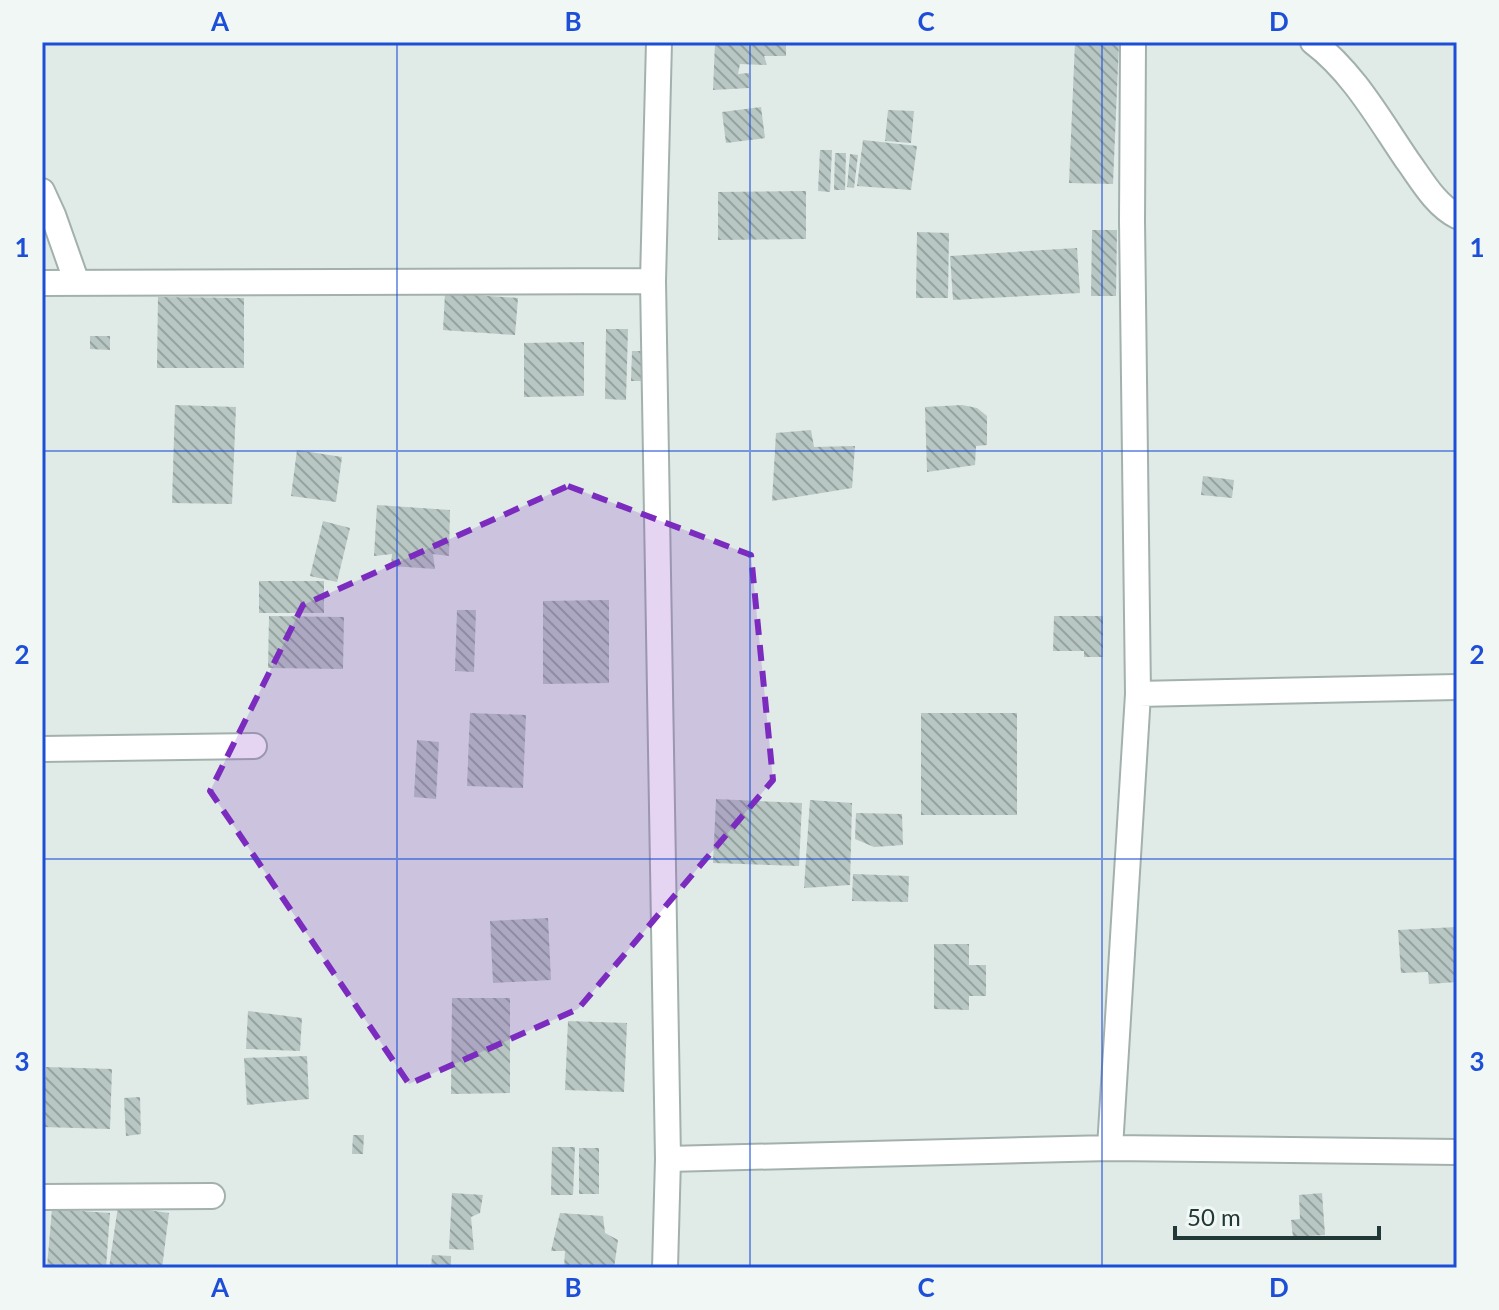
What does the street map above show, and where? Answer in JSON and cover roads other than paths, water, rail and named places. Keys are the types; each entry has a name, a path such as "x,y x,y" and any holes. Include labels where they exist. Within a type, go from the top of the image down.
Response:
{"street":[{"path":"659,42 653,281 668,1159 665,1268"},
{"path":"1110,1148 1138,694 1133,42"},
{"path":"1313,42 1328,54 1362,94 1430,191 1449,212 1457,216"},
{"path":"42,191 77,283"},
{"path":"42,283 653,281"},
{"path":"1138,694 1457,687"},
{"path":"42,749 254,746"},
{"path":"668,1159 1110,1148 1457,1152"},
{"path":"42,1197 212,1196"}]}
